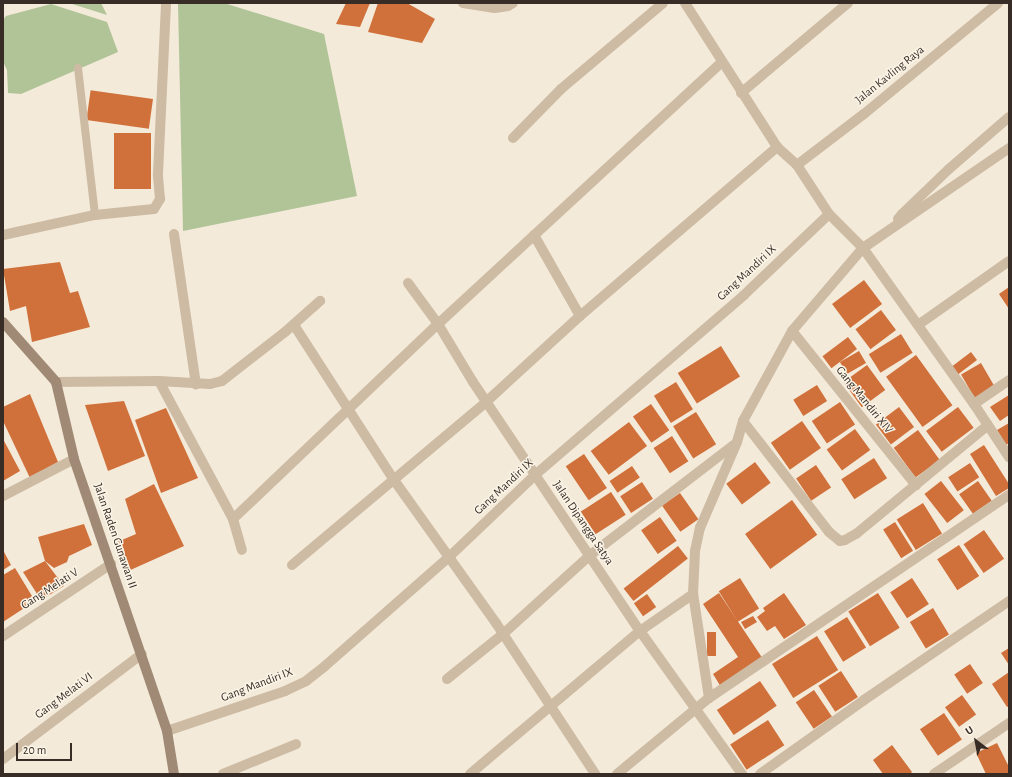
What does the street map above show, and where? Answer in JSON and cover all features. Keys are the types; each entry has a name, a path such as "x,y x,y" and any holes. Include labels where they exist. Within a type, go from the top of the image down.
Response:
{"street":[{"path":"3,235 95,215 154,209 160,199 158,174 166,3"},
{"path":"463,3 495,8 508,6 513,3"},
{"path":"513,138 561,89 663,3"},
{"path":"685,3 777,147 797,165 828,214 863,248 974,404 1009,458"},
{"path":"741,92 848,3"},
{"name":"Jalan Kavling Raya","path":"797,165 864,114 998,3"},
{"path":"233,518 438,324 722,62"},
{"path":"894,226 902,214 949,169 1009,117"},
{"path":"292,565 486,402 580,316 777,147"},
{"path":"709,698 693,594 695,551 700,528 737,442 743,421 792,331 863,248 1009,148"},
{"path":"949,169 958,182"},
{"name":"Gang Mandiri IX","path":"168,732 285,691 306,681 449,557 535,476 744,295 828,214"},
{"path":"174,234 196,384"},
{"path":"534,235 580,316"},
{"path":"918,325 1009,261"},
{"name":"Jalan Dipangga Satya","path":"408,283 438,324 486,402 640,631 742,774"},
{"path":"56,382 159,382 210,384 222,381 294,325 320,301"},
{"name":"Jalan Raden Gunawan II","path":"3,322 56,382 74,459 168,732 174,774"},
{"path":"294,325 394,480 503,634 595,774"},
{"name":"Gang Mandiri XIV","path":"792,331 916,485"},
{"path":"974,404 1009,380"},
{"path":"159,382 233,518 242,550"},
{"path":"743,421 829,532 840,541 856,534 988,425"},
{"path":"447,679 503,634 589,556 737,442"},
{"path":"3,496 74,459"},
{"path":"617,774 709,698 1009,495"},
{"name":"Gang Melati V","path":"3,636 111,564"},
{"path":"470,774 640,631 693,594"},
{"path":"760,774 864,700 1009,601"},
{"name":"Gang Melati VI","path":"3,759 142,654"},
{"path":"934,774 1009,723"},
{"path":"223,774 296,744"}],"lane":[{"path":"78,68 95,215"}],"green space":[{"path":"69,3 101,3 107,15"},
{"path":"178,3 224,3 324,34 357,196 183,231"},
{"path":"51,4 107,22 118,52 21,94 8,93 7,70 3,62 3,20 6,16"}],"building":[{"path":"346,3 370,3 360,27 336,24"},
{"path":"378,3 407,3 435,19 422,43 368,32"},
{"path":"91,90 153,99 149,129 86,120"},
{"path":"114,133 151,133 151,189 114,189"},
{"path":"60,262 70,293 78,291 90,327 32,342 26,306 10,311 3,269"},
{"path":"864,280 882,304 850,328 832,304"},
{"path":"1009,287 1009,309 999,294"},
{"path":"881,310 896,330 870,349 855,329"},
{"path":"901,334 913,353 880,373 869,354"},
{"path":"848,337 857,349 831,368 822,356"},
{"path":"721,346 740,377 697,404 678,373"},
{"path":"859,351 866,363 847,374 840,362"},
{"path":"971,352 977,360 956,376 950,368"},
{"path":"916,355 952,405 923,427 886,377"},
{"path":"981,363 995,387 975,399 961,374"},
{"path":"867,365 885,390 862,407 844,382"},
{"path":"676,382 693,409 671,423 654,396"},
{"path":"817,385 827,401 803,416 793,400"},
{"path":"30,394 58,462 30,478 3,421 3,407"},
{"path":"1009,395 1009,415 1000,421 990,407"},
{"path":"124,401 145,456 108,471 85,405"},
{"path":"840,402 855,424 827,443 812,421"},
{"path":"651,404 669,430 651,443 633,417"},
{"path":"899,407 914,427 891,444 876,424"},
{"path":"958,407 974,428 942,452 926,431"},
{"path":"166,408 198,478 161,493 135,420"},
{"path":"696,412 716,444 693,459 673,426"},
{"path":"802,421 821,448 790,470 771,443"},
{"path":"629,422 647,446 609,475 591,451"},
{"path":"1009,423 1009,443 1006,445 997,430"},
{"path":"855,429 870,450 842,471 827,450"},
{"path":"918,430 940,460 915,478 894,448"},
{"path":"672,436 688,461 670,473 654,448"},
{"path":"3,439 20,471 3,481"},
{"path":"984,445 1009,484 1009,488 996,496 970,454"},
{"path":"584,454 607,488 589,500 566,466"},
{"path":"874,458 887,478 854,499 841,479"},
{"path":"755,462 771,483 742,504 726,484"},
{"path":"970,463 979,477 957,491 948,477"},
{"path":"816,465 831,487 811,501 796,478"},
{"path":"632,466 640,478 617,493 610,481"},
{"path":"941,481 964,510 947,523 924,494"},
{"path":"978,481 992,501 973,514 959,494"},
{"path":"642,482 653,499 631,513 620,496"},
{"path":"154,484 184,546 126,572 115,543 136,534 125,499"},
{"path":"611,492 626,515 596,534 581,512"},
{"path":"680,493 698,519 680,532 662,506"},
{"path":"792,500 817,535 770,569 745,534"},
{"path":"923,503 942,534 916,550 897,519"},
{"path":"660,517 677,541 658,554 641,530"},
{"path":"895,522 913,551 901,558 883,529"},
{"path":"84,524 92,545 69,556 67,562 54,568 45,561 38,537"},
{"path":"984,530 1004,559 984,573 964,544"},
{"path":"959,545 979,576 957,590 937,559"},
{"path":"678,546 688,559 633,601 624,588"},
{"path":"3,550 11,565 3,570"},
{"path":"45,561 64,586 41,600 23,572"},
{"path":"15,568 35,601 3,622 3,575"},
{"path":"740,578 759,609 738,622 719,591"},
{"path":"912,578 929,604 907,618 890,592"},
{"path":"719,593 763,659 721,687 713,674 738,657 703,604"},
{"path":"784,593 806,625 784,639 775,626 767,631 757,617 765,611 763,608"},
{"path":"878,593 900,628 870,646 848,612"},
{"path":"647,594 656,607 643,616 634,603"},
{"path":"933,608 949,635 926,648 910,622"},
{"path":"753,616 757,622 745,629 741,622"},
{"path":"847,617 866,648 843,662 824,631"},
{"path":"707,632 716,632 716,656 707,656"},
{"path":"817,636 838,670 793,698 772,664"},
{"path":"1009,648 1009,665 1001,653"},
{"path":"970,664 983,683 967,694 954,675"},
{"path":"841,671 858,697 835,712 818,686"},
{"path":"1009,672 1009,706 1007,707 992,684"},
{"path":"760,681 777,706 734,735 717,710"},
{"path":"814,690 832,717 814,729 796,702"},
{"path":"962,695 976,714 959,727 945,707"},
{"path":"944,713 962,740 938,756 920,729"},
{"path":"768,720 784,745 747,770 730,745"},
{"path":"997,743 1009,767 1009,774 986,774 976,753"},
{"path":"892,745 912,772 910,774 883,774 873,760"}]}
